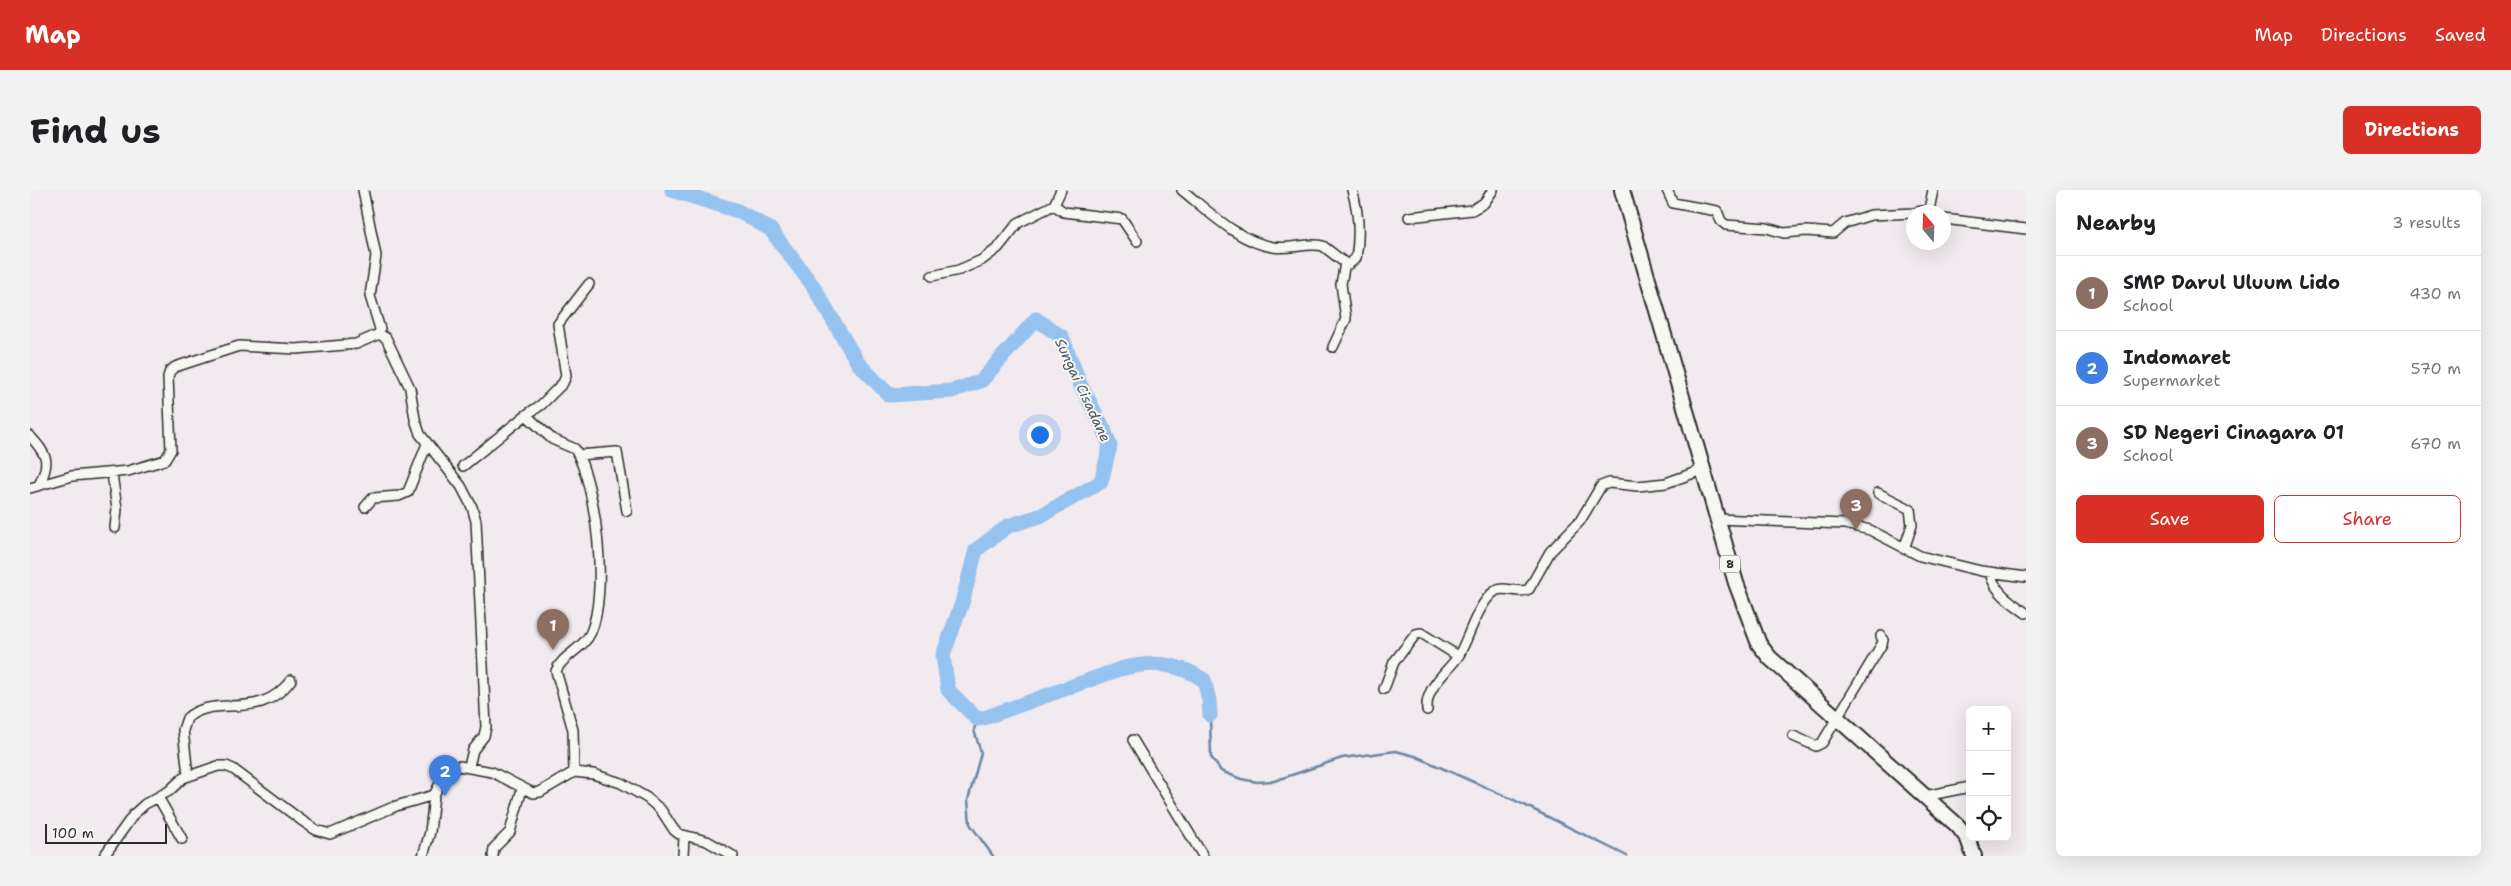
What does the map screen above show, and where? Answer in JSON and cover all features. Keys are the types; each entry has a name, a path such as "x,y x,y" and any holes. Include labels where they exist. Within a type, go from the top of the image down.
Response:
{"highway":[{"name":"8","path":"1624,190 1716,519 1736,583 1759,644 1770,658 1958,826 1968,839 1974,856"}],"street":[{"path":"363,190 375,246 376,263 370,296 380,334"},
{"path":"932,276 960,270 982,260 998,248 1018,222 1054,205 1061,190"},
{"path":"1182,190 1214,216 1255,242 1274,247 1323,246 1345,263 1352,263 1356,258 1358,239 1358,213 1352,190"},
{"path":"1409,217 1472,210 1484,202 1494,190"},
{"path":"1667,190 1673,202 1717,211 1721,221 1726,225 1767,228 1784,233 1806,231 1833,233 1845,223 1871,215 1906,214"},
{"path":"1930,205 1933,190"},
{"path":"1054,205 1064,212 1122,219 1137,241"},
{"path":"1951,220 2026,229"},
{"path":"1333,347 1346,319 1341,284 1345,263"},
{"path":"464,466 540,405 563,383 567,368 558,324 589,284"},
{"path":"380,334 386,338 408,383 416,424 427,444 461,486 470,501 476,521 486,727 484,736 475,747 469,766"},
{"path":"30,488 72,476 112,474 158,464 169,456 168,377 175,367 239,346 296,349 345,345 356,344 380,334"},
{"path":"526,415 548,436 571,446 578,455 597,525 598,604 588,638 556,671 573,730 574,772"},
{"path":"30,436 43,451 46,460 47,468 40,485"},
{"path":"365,506 374,498 398,496 408,492 427,444"},
{"path":"578,455 618,452 628,510"},
{"path":"1426,710 1431,690 1458,656 1477,618 1492,594 1502,589 1524,592 1533,585 1550,552 1580,521 1601,486 1608,483 1638,486 1666,483 1702,470"},
{"path":"112,474 117,509 115,528"},
{"path":"1878,493 1910,509 1912,525 1904,549"},
{"path":"1716,519 1845,524 1870,530 1904,549 1926,557 1990,572 2026,577"},
{"path":"1990,572 1995,586 2005,597 2026,613"},
{"path":"1384,689 1394,662 1416,634 1421,633 1458,656"},
{"path":"1793,736 1818,746 1822,742 1882,644 1883,640 1880,636"},
{"path":"188,775 183,730 187,718 207,708 237,707 267,700 276,695 291,680"},
{"path":"1133,740 1203,856"},
{"path":"104,856 134,814 166,793 188,775 218,766 230,767 301,820 327,833 337,832 396,806 434,795"},
{"path":"423,856 430,832 434,795 446,772 459,766 469,766 501,776 522,789 533,793 540,792 574,772 598,775 627,786 654,803 674,830 684,837 707,841 733,856"},
{"path":"1925,796 1966,788"},
{"path":"493,856 494,848 510,832 522,789"},
{"path":"158,797 182,840"},
{"path":"683,856 684,837"}],"waterway":[{"name":"Sungai Cisadane","path":"672,190 738,211 770,229 813,286 858,363 889,395 952,391 981,381 1036,319 1062,337 1080,384 1104,429 1110,446 1101,482 1040,516 1008,526 976,550 962,603 943,655 948,690 977,719 1120,669 1154,664 1174,666 1204,680 1209,700 1210,715"},
{"path":"1210,715 1211,757 1221,771 1241,779 1257,782 1274,781 1342,758 1396,751 1415,756 1514,800 1627,856"},
{"name":"Sungai Cisadane","path":"977,719 974,730 981,753 968,800 970,824 993,856"}],"place":[{"name":"SD Negeri Cinagara 01","path":"1856,530"},
{"name":"SMP Darul Uluum Lido","path":"553,650"},
{"name":"Indomaret","path":"445,796"}]}
